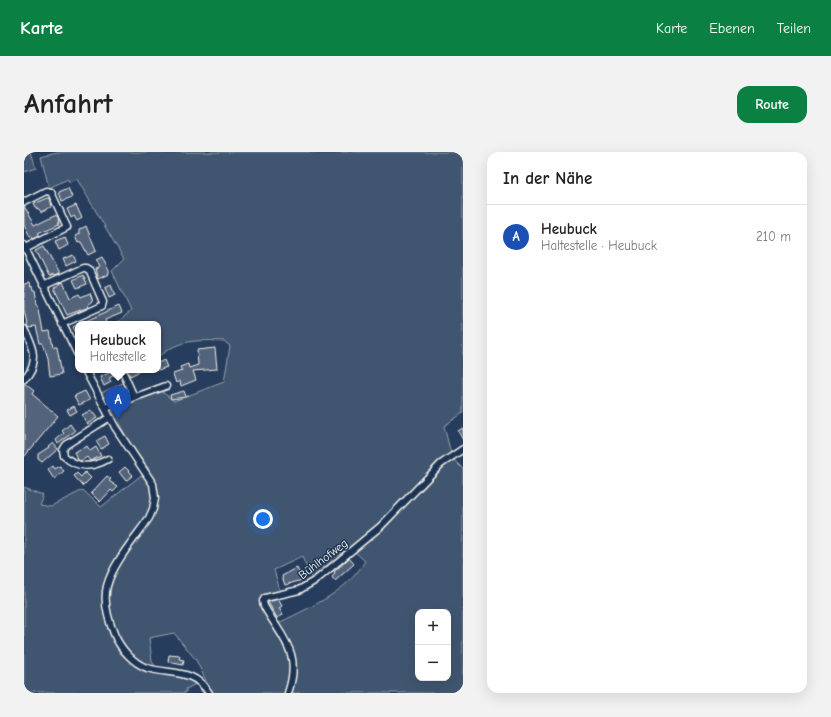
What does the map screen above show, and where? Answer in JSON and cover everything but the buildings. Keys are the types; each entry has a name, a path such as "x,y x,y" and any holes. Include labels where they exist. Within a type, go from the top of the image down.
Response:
{"street":[{"path":"24,202 46,191 51,192 67,227 25,246 43,286 75,349"},
{"path":"43,286 83,268 89,270 103,302 102,306 62,324"},
{"path":"24,329 34,351 35,362 30,372 24,379"},
{"path":"87,373 110,417 153,484 155,498 153,509 149,518 114,570 107,587 107,612 111,626 119,644 131,659 145,667 186,674 199,682 209,693"},
{"path":"123,373 134,397"},
{"path":"105,408 166,386"},
{"path":"108,459 100,464 88,467 79,466 64,456 63,450 66,445 110,417"},
{"name":"Bühlhofweg","path":"288,693 294,674 292,655 262,601 265,598 299,590 316,580 381,526 441,464 463,449"}],"shaded area":[{"path":"31,152 36,168 24,172 24,154"},
{"path":"57,152 463,152 463,413 444,426 452,458 463,469 463,693 203,693 196,684 186,689 186,693 24,693 24,487 43,494 39,504 51,506 83,490 101,507 149,469 129,442 112,410 113,407 161,391 174,401 224,382 230,346 224,341 189,342 174,347 161,355 161,321 119,321 131,311 112,271 124,259 77,179 69,182 68,179 49,188 41,156","holes":["354,551 365,561 357,573 347,583 325,599 275,625 264,606 269,596 281,594 274,570 302,557 314,584","174,633 196,660 208,685 186,674 157,670 152,661 149,638"]},
{"path":"125,382 130,393 129,397 108,405 101,393"}],"place":[{"name":"Heubuck","path":"118,419"}]}
